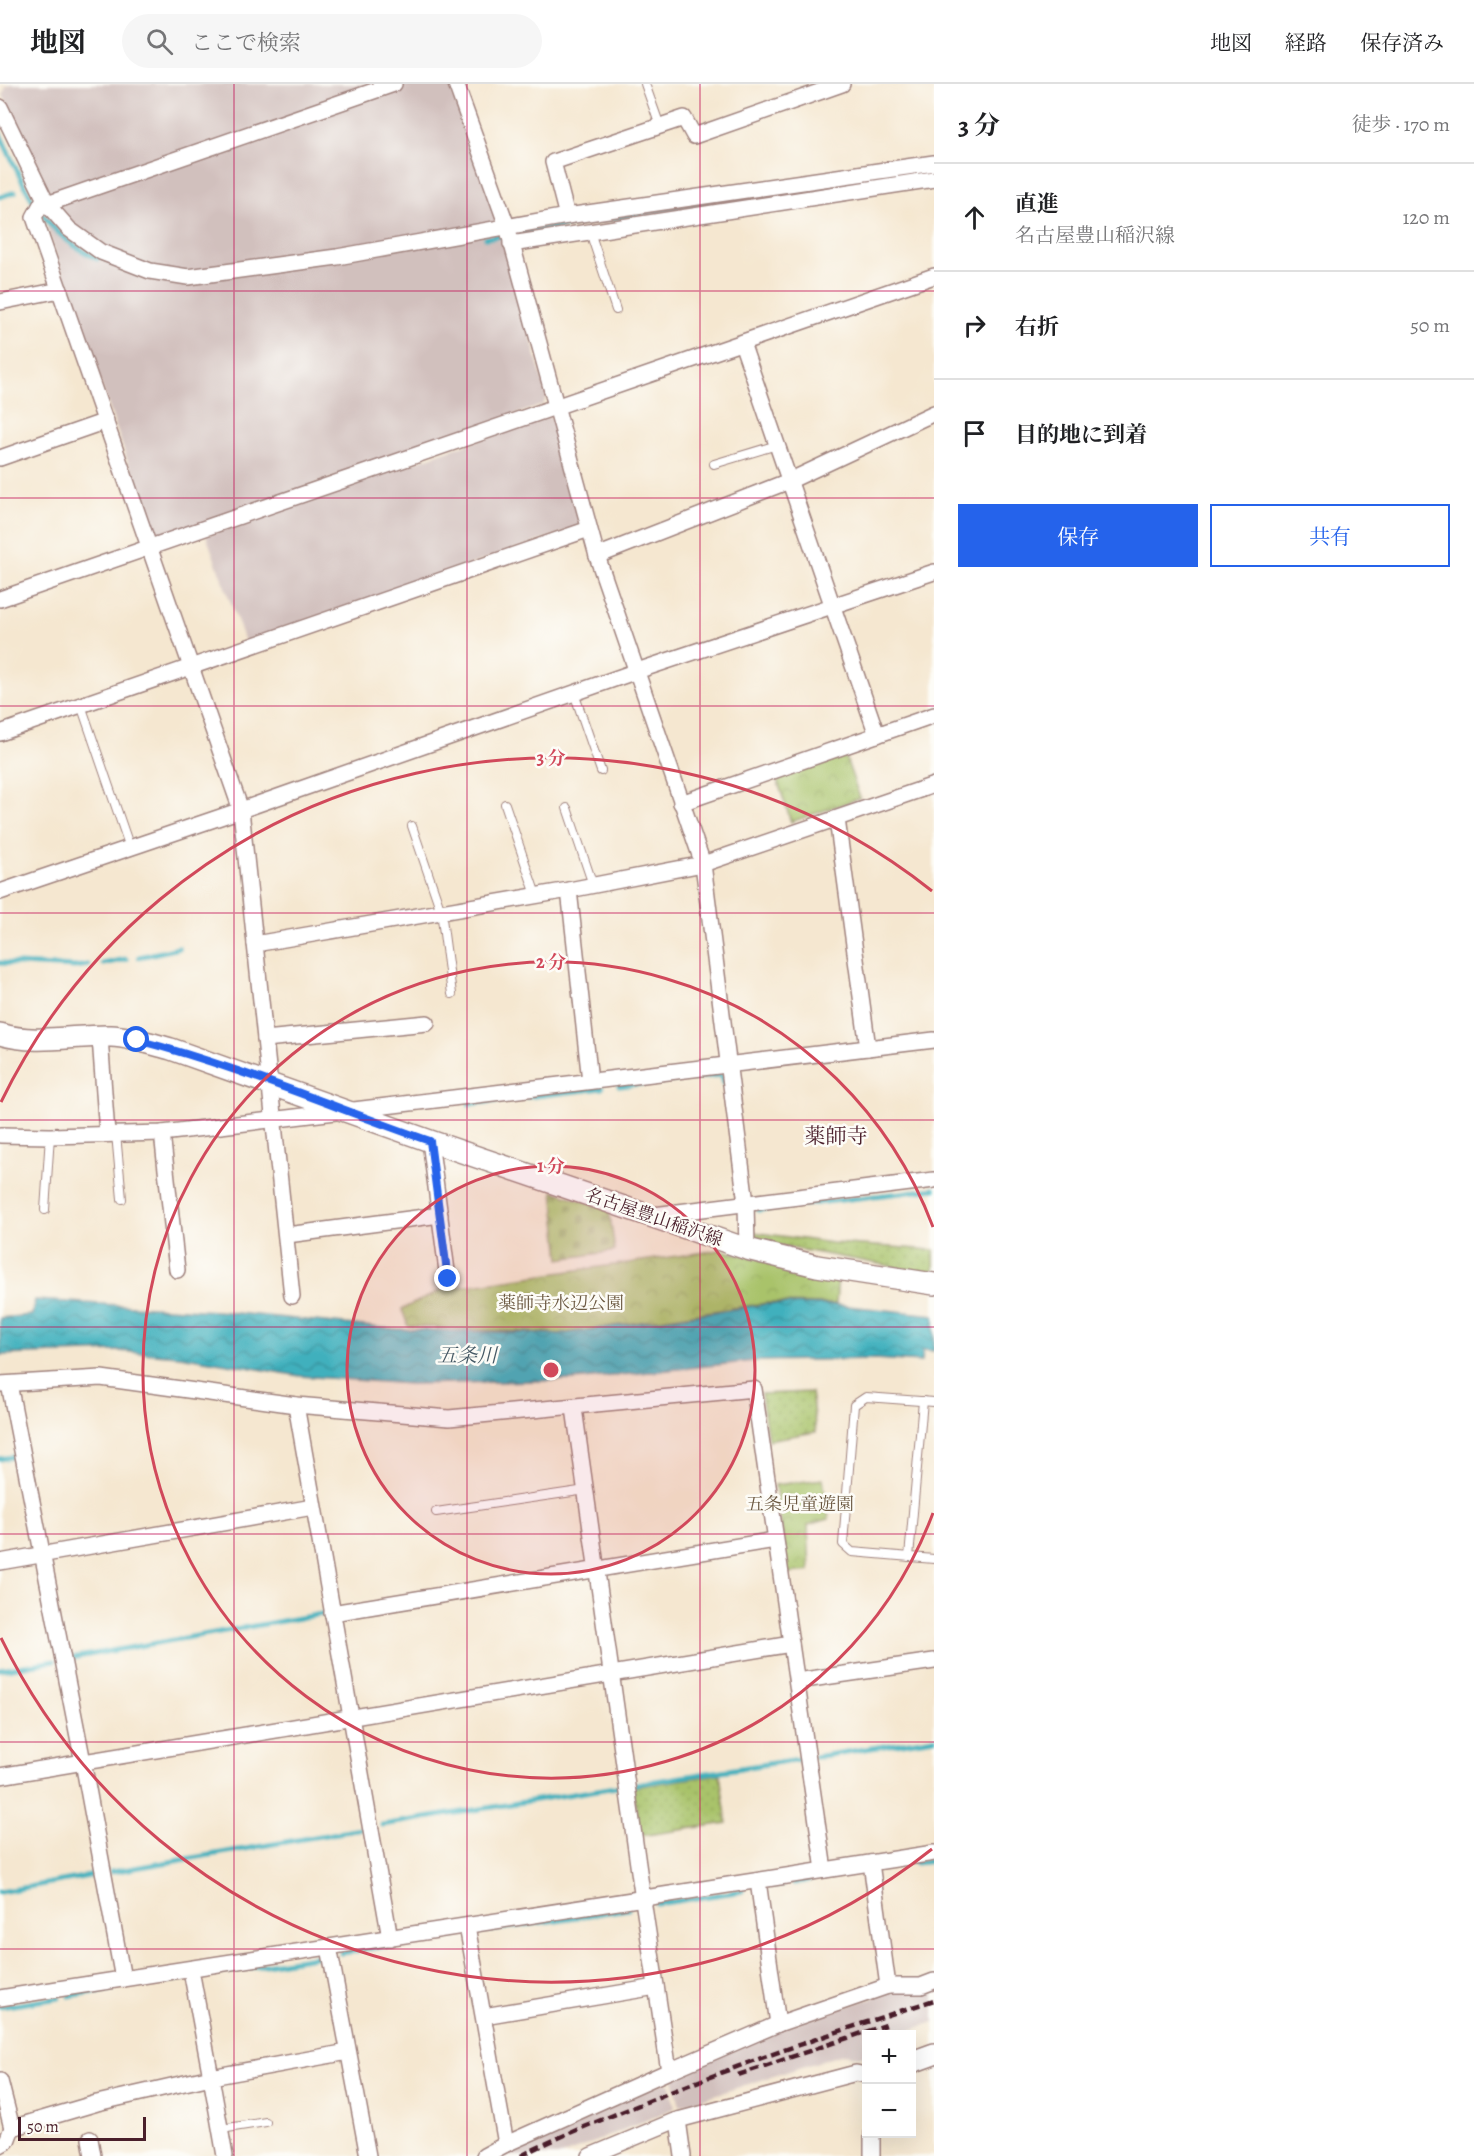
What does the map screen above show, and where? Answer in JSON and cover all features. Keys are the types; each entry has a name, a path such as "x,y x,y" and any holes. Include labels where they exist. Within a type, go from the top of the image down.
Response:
{"main road":[{"name":"名古屋豊山稲沢線","path":"0,1034 22,1039 100,1036 137,1040 171,1049 346,1112 747,1249 817,1266 934,1284"},
{"path":"916,2061 934,2054"}],"street":[{"path":"292,1296 241,810 34,217 46,202 394,84"},
{"path":"456,84 507,226 597,556 703,864 746,1203 747,1249"},
{"path":"567,216 553,162 684,118 694,136 802,91 842,84"},
{"path":"0,107 46,202 69,229 101,252 150,271 188,277 337,257 567,216 934,163"},
{"path":"511,244 934,179"},
{"path":"0,599 934,276"},
{"path":"0,302 60,290"},
{"path":"742,343 877,735"},
{"path":"597,556 789,481 934,413"},
{"path":"0,458 106,421"},
{"path":"0,733 589,529"},
{"path":"0,892 637,671 934,572"},
{"path":"681,803 934,715"},
{"path":"255,944 568,890 703,864 934,785"},
{"path":"837,819 868,1048"},
{"path":"568,890 590,1082"},
{"path":"265,1039 427,1023"},
{"path":"100,1036 111,1134"},
{"path":"0,1135 162,1133 934,1040"},
{"path":"162,1133 177,1270"},
{"path":"430,1141 448,1279"},
{"path":"649,1215 934,1180"},
{"path":"287,1235 440,1215"},
{"path":"123,1979 83,1762 4,1384 101,1378 296,1406 449,1418 574,1408 754,1389 824,1870"},
{"path":"296,1406 390,1938"},
{"path":"574,1408 669,2071"},
{"path":"0,1562 313,1507"},
{"path":"332,1613 775,1540"},
{"path":"0,1776 791,1644"},
{"path":"797,1681 934,1661"},
{"path":"0,1998 643,1900 934,1853"},
{"path":"871,1863 888,1986"},
{"path":"758,1881 778,2024"},
{"path":"467,1926 506,2144"},
{"path":"329,1947 368,2156"},
{"path":"191,1970 225,2156"},
{"path":"484,2156 506,2144 778,2024 888,1986 921,1986 934,1981"},
{"path":"484,2016 657,1987"},
{"path":"12,2128 97,2103 211,2077 348,2052"},
{"path":"590,2156 678,2120 856,2073 862,2074"},
{"path":"0,2081 12,2128 7,2141 0,2145"},
{"path":"678,2120 683,2156"},
{"path":"872,2156 873,2138"},
{"path":"90,2139 93,2156"}],"lane":[{"path":"645,84 660,126"},
{"path":"589,231 616,310"},
{"path":"714,464 777,445"},
{"path":"574,693 601,771"},
{"path":"81,705 130,848"},
{"path":"505,804 537,895"},
{"path":"567,808 593,885"},
{"path":"412,826 441,911 452,994"},
{"path":"111,1134 122,1199"},
{"path":"45,1210 50,1136"},
{"path":"934,1402 866,1397 854,1406 843,1544 852,1552 934,1559"},
{"path":"909,1557 923,1401"},
{"path":"436,1512 586,1490"},
{"path":"220,2129 266,2122"}],"shaded area":[{"path":"11,84 450,84 505,242 547,397 543,405 160,538 153,534 47,229 48,189 3,95 6,86"},
{"path":"547,416 553,419 581,522 577,528 245,642 206,535"},
{"path":"934,1986 934,2022 911,2030 862,2030 862,2056 843,2054 680,2106 673,2079 699,2061 760,2035 892,1991"},
{"path":"664,2082 670,2085 675,2108 561,2156 497,2156"}],"green space":[{"path":"844,753 860,798 791,822 776,776"},
{"path":"553,1191 609,1209 615,1251 560,1259"},
{"path":"753,1232 832,1243 934,1250 934,1274 754,1241"},
{"name":"薬師寺水辺公園","path":"720,1250 838,1276 836,1304 767,1303 561,1334 408,1326 402,1309 444,1289"},
{"path":"811,1392 816,1432 768,1440 761,1394"},
{"name":"五条児童遊園","path":"823,1479 829,1519 808,1525 810,1571 788,1573 775,1485"},
{"path":"720,1774 727,1823 640,1836 633,1787"}],"water":[{"name":"五条川","path":"35,1300 217,1311 393,1329 561,1334 767,1304 838,1305 934,1315 934,1351 923,1350 922,1362 874,1359 755,1361 573,1380 410,1384 300,1376 180,1356 118,1351 0,1355 0,1318 32,1315"}],"waterway":[{"path":"0,134 29,194 48,222 72,244 97,259"},
{"path":"0,197 15,192"},
{"path":"486,238 708,203"},
{"path":"139,957 179,948"},
{"path":"103,964 126,959"},
{"path":"0,963 75,967 88,965"},
{"path":"619,1086 720,1075 724,1084"},
{"path":"469,1104 602,1088"},
{"path":"758,1210 934,1189"},
{"path":"0,1459 12,1457"},
{"path":"71,1658 322,1614"},
{"path":"0,1670 54,1661"},
{"path":"815,1757 934,1738"},
{"path":"636,1784 800,1759"},
{"path":"382,1825 622,1786"},
{"path":"111,1872 361,1829"},
{"path":"915,1863 934,1861"},
{"path":"0,1892 95,1875"},
{"path":"794,1883 810,1880"},
{"path":"774,1886 781,1885"},
{"path":"657,1904 742,1891"},
{"path":"478,1932 628,1909"},
{"path":"341,1953 457,1935"},
{"path":"204,1975 320,1956"},
{"path":"152,1983 183,1978"},
{"path":"69,1996 112,1989"},
{"path":"0,2007 59,1998"}],"railway":[{"path":"521,2156 577,2130 745,2064 934,2000"},
{"path":"738,2075 886,2025"}],"district":[{"name":"薬師寺","path":"836,1136"}],"route":[{"path":"137,1040 171,1049 430,1141 448,1279"}]}
